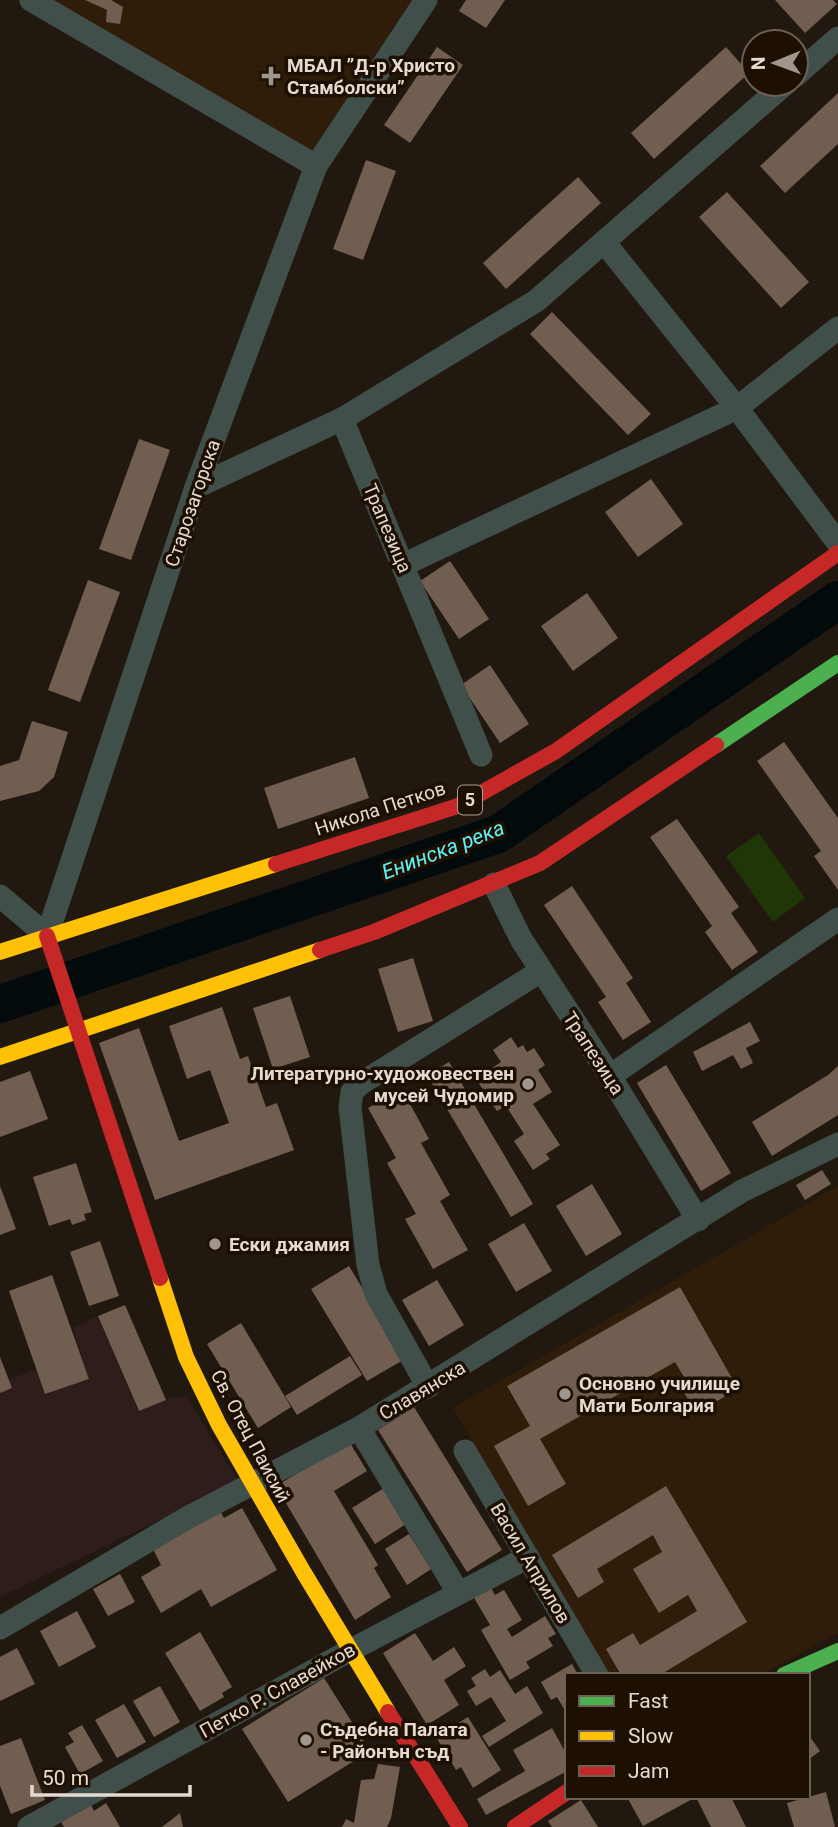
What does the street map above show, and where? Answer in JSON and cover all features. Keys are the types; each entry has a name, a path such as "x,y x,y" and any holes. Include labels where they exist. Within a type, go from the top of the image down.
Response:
{"main road":[{"name":"Никола Петков","path":"0,953 50,945 458,806 556,751 838,552"},
{"path":"0,1057 374,932 540,863 838,663"},
{"path":"50,945 79,1032"},
{"name":"Св. Отец Паисий","path":"79,1032 186,1357 198,1385 251,1483 349,1651 460,1827"},
{"path":"788,1673 838,1651"},
{"path":"514,1827 565,1793"}],"street":[{"path":"31,0 316,166"},
{"name":"Старозагорска","path":"50,945 196,487 316,166 426,0"},
{"path":"810,63 838,38"},
{"path":"196,487 342,419 536,301 769,98"},
{"path":"604,242 737,408 838,543"},
{"path":"403,565 737,408 838,328"},
{"name":"Трапезица","path":"342,419 481,755"},
{"name":"Трапезица","path":"494,884 521,939 610,1076 698,1220"},
{"path":"0,896 50,945"},
{"path":"610,1076 838,919"},
{"path":"428,1387 376,1294 368,1265 350,1107 352,1092 360,1084 541,971"},
{"name":"Славянска","path":"0,1629 187,1518 359,1428 742,1192 838,1144"},
{"path":"359,1428 458,1592"},
{"name":"Васил Априлов","path":"465,1451 596,1673"},
{"name":"Петко Р. Славейков","path":"29,1827 458,1592 528,1557"}],"shaded area":[{"name":"МБАЛ ”Д-р Христо Стамболски”","path":"49,0 412,0 311,152"},
{"path":"838,1186 838,1633 764,1673 607,1673 453,1408"},
{"path":"98,1316 138,1412 166,1399 186,1396 239,1482 0,1597 0,1393 8,1380 37,1369 46,1394 89,1378 73,1328"}],"green space":[{"path":"759,833 805,898 773,922 726,856"}],"building":[{"path":"85,0 111,0 123,7 120,24 106,22 107,10"},
{"path":"466,0 505,0 486,28 459,11"},
{"path":"775,0 833,0 837,4 810,28 800,28"},
{"path":"437,47 463,65 410,143 384,125"},
{"path":"726,47 740,63 740,81 654,159 631,133"},
{"path":"838,93 838,144 785,193 760,166"},
{"path":"366,160 396,171 363,260 333,249"},
{"path":"578,177 601,203 506,289 483,263"},
{"path":"727,192 809,282 781,308 699,217"},
{"path":"552,312 651,414 628,435 530,334"},
{"path":"139,439 170,450 131,560 99,549"},
{"path":"651,479 683,524 638,557 605,512"},
{"path":"450,561 489,619 459,639 420,581"},
{"path":"88,580 120,592 80,702 48,690"},
{"path":"587,593 618,638 573,671 541,626"},
{"path":"490,665 529,724 500,743 461,685"},
{"path":"32,721 68,732 54,777 39,791 0,801 0,766 19,760"},
{"path":"784,742 838,818 838,890 814,856 821,851 757,761"},
{"path":"355,757 369,798 278,829 264,788"},
{"path":"677,819 739,907 731,913 758,952 732,970 705,932 712,926 650,837"},
{"path":"572,886 633,978 626,983 651,1022 623,1040 598,1002 606,997 544,905"},
{"path":"413,958 433,1021 398,1032 378,969"},
{"path":"290,996 310,1057 273,1069 253,1008"},
{"path":"222,1007 240,1059 248,1056 266,1107 277,1103 294,1150 155,1200 99,1043 139,1028 179,1141 229,1123 210,1070 187,1079 169,1026"},
{"path":"750,1022 760,1041 746,1048 753,1063 741,1069 733,1055 702,1071 693,1052"},
{"path":"511,1037 518,1048 523,1045 527,1052 534,1048 545,1065 538,1070 552,1092 533,1104 560,1145 546,1154 550,1159 533,1170 514,1141 524,1134 506,1106 497,1111 476,1079 501,1062 493,1050"},
{"path":"449,1062 533,1204 511,1217 427,1075"},
{"path":"666,1065 731,1173 701,1191 637,1083"},
{"path":"838,1066 838,1115 772,1156 752,1122"},
{"path":"30,1071 48,1119 0,1137 0,1082"},
{"path":"402,1089 429,1139 421,1143 450,1195 440,1201 468,1250 433,1269 405,1219 416,1214 387,1163 396,1158 368,1108"},
{"path":"76,1163 92,1212 84,1214 86,1220 72,1225 70,1219 49,1226 33,1177"},
{"path":"822,1170 831,1184 805,1200 796,1185"},
{"path":"592,1184 622,1234 586,1256 556,1206"},
{"path":"0,1186 16,1229 0,1235"},
{"path":"524,1223 552,1271 516,1292 488,1244"},
{"path":"100,1241 119,1296 89,1306 70,1252"},
{"path":"349,1266 405,1359 367,1381 311,1289"},
{"path":"52,1275 89,1379 45,1394 9,1291"},
{"path":"437,1280 464,1325 429,1346 402,1300"},
{"name":"Основно училище Мати Болгария","path":"680,1287 738,1389 705,1408 700,1400 691,1405 678,1381 684,1377 675,1362 540,1439 566,1484 528,1506 494,1446 530,1426 507,1386"},
{"path":"125,1305 166,1400 139,1411 98,1316"},
{"path":"241,1323 291,1407 258,1428 207,1344"},
{"path":"350,1356 362,1375 297,1415 285,1396"},
{"path":"0,1357 12,1388 0,1393"},
{"path":"414,1407 502,1550 467,1572 378,1430"},
{"path":"347,1438 367,1471 334,1491 378,1565 374,1568 391,1597 355,1620 276,1486 315,1463"},
{"path":"666,1486 747,1622 663,1673 620,1673 606,1649 633,1633 640,1645 697,1611 688,1595 659,1613 633,1569 662,1552 653,1535 597,1569 604,1582 578,1598 552,1555"},
{"path":"384,1488 406,1524 375,1544 352,1508"},
{"path":"242,1508 277,1570 211,1607 201,1589 161,1613 141,1577 161,1565 153,1549 220,1511 224,1518"},
{"path":"409,1534 431,1569 407,1585 385,1549"},
{"path":"120,1574 135,1602 108,1616 93,1589"},
{"path":"491,1588 495,1595 504,1590 522,1620 507,1629 512,1637 545,1616 556,1634 548,1638 553,1646 526,1662 530,1668 510,1680 481,1630 490,1625 470,1591"},
{"path":"77,1611 96,1647 59,1667 40,1631"},
{"path":"200,1632 232,1687 222,1693 224,1697 200,1711 165,1653"},
{"path":"415,1633 433,1661 454,1647 466,1666 444,1680 459,1705 427,1725 383,1653"},
{"path":"17,1648 35,1684 0,1701 0,1657"},
{"path":"572,1664 577,1673 565,1673 565,1711 557,1697 551,1700 541,1682"},
{"path":"485,1669 490,1677 500,1670 515,1694 527,1686 543,1713 489,1747 482,1736 506,1721 491,1697 476,1706 467,1691 476,1686 471,1678"},
{"name":"Съдебна Палата - Районън съд","path":"324,1678 370,1751 288,1802 242,1729"},
{"path":"160,1686 180,1722 154,1737 133,1701"},
{"path":"124,1704 146,1742 117,1758 95,1720"},
{"path":"468,1717 501,1770 473,1788 461,1767 456,1770 436,1737"},
{"path":"82,1725 103,1761 80,1774 65,1747 74,1742 68,1733"},
{"path":"552,1728 565,1751 565,1772 486,1815 477,1799 525,1771 513,1750"},
{"path":"810,1737 820,1751 810,1758"},
{"path":"21,1738 45,1800 11,1814 0,1786 0,1746"},
{"path":"378,1764 400,1767 387,1827 342,1827 346,1819 354,1823 361,1780 374,1779"},
{"path":"826,1792 835,1827 794,1827 787,1803 810,1799 810,1797"},
{"path":"628,1799 692,1799 643,1826"},
{"path":"697,1799 732,1799 746,1827 711,1827"},
{"path":"581,1800 598,1827 552,1827 548,1821"},
{"path":"90,1803 94,1811 106,1803 120,1827 64,1827 61,1822"},
{"path":"180,1813 183,1827 162,1827"}],"waterway":[{"name":"Енинска река","path":"0,1004 498,834 838,600"}],"traffic: fast":[{"path":"716,745 838,663"},
{"path":"788,1673 838,1651"}],"traffic: slow":[{"path":"0,952 276,864"},
{"path":"0,1057 320,950"},
{"path":"160,1278 186,1357 219,1425 388,1712"}],"traffic: jam":[{"path":"276,864 458,806 556,751 838,553"},
{"path":"320,950 374,932 540,863 716,745"},
{"path":"47,936 160,1278"},
{"path":"388,1712 460,1827"},
{"path":"515,1827 565,1793"}],"place":[{"name":"МБАЛ ”Д-р Христо Стамболски”","path":"271,76"},
{"name":"Литературно-художовествен мусей Чудомир","path":"528,1084"},
{"name":"Ески джамия","path":"215,1244"},
{"name":"Основно училище Мати Болгария","path":"565,1394"},
{"name":"Съдебна Палата - Районън съд","path":"306,1740"}]}
